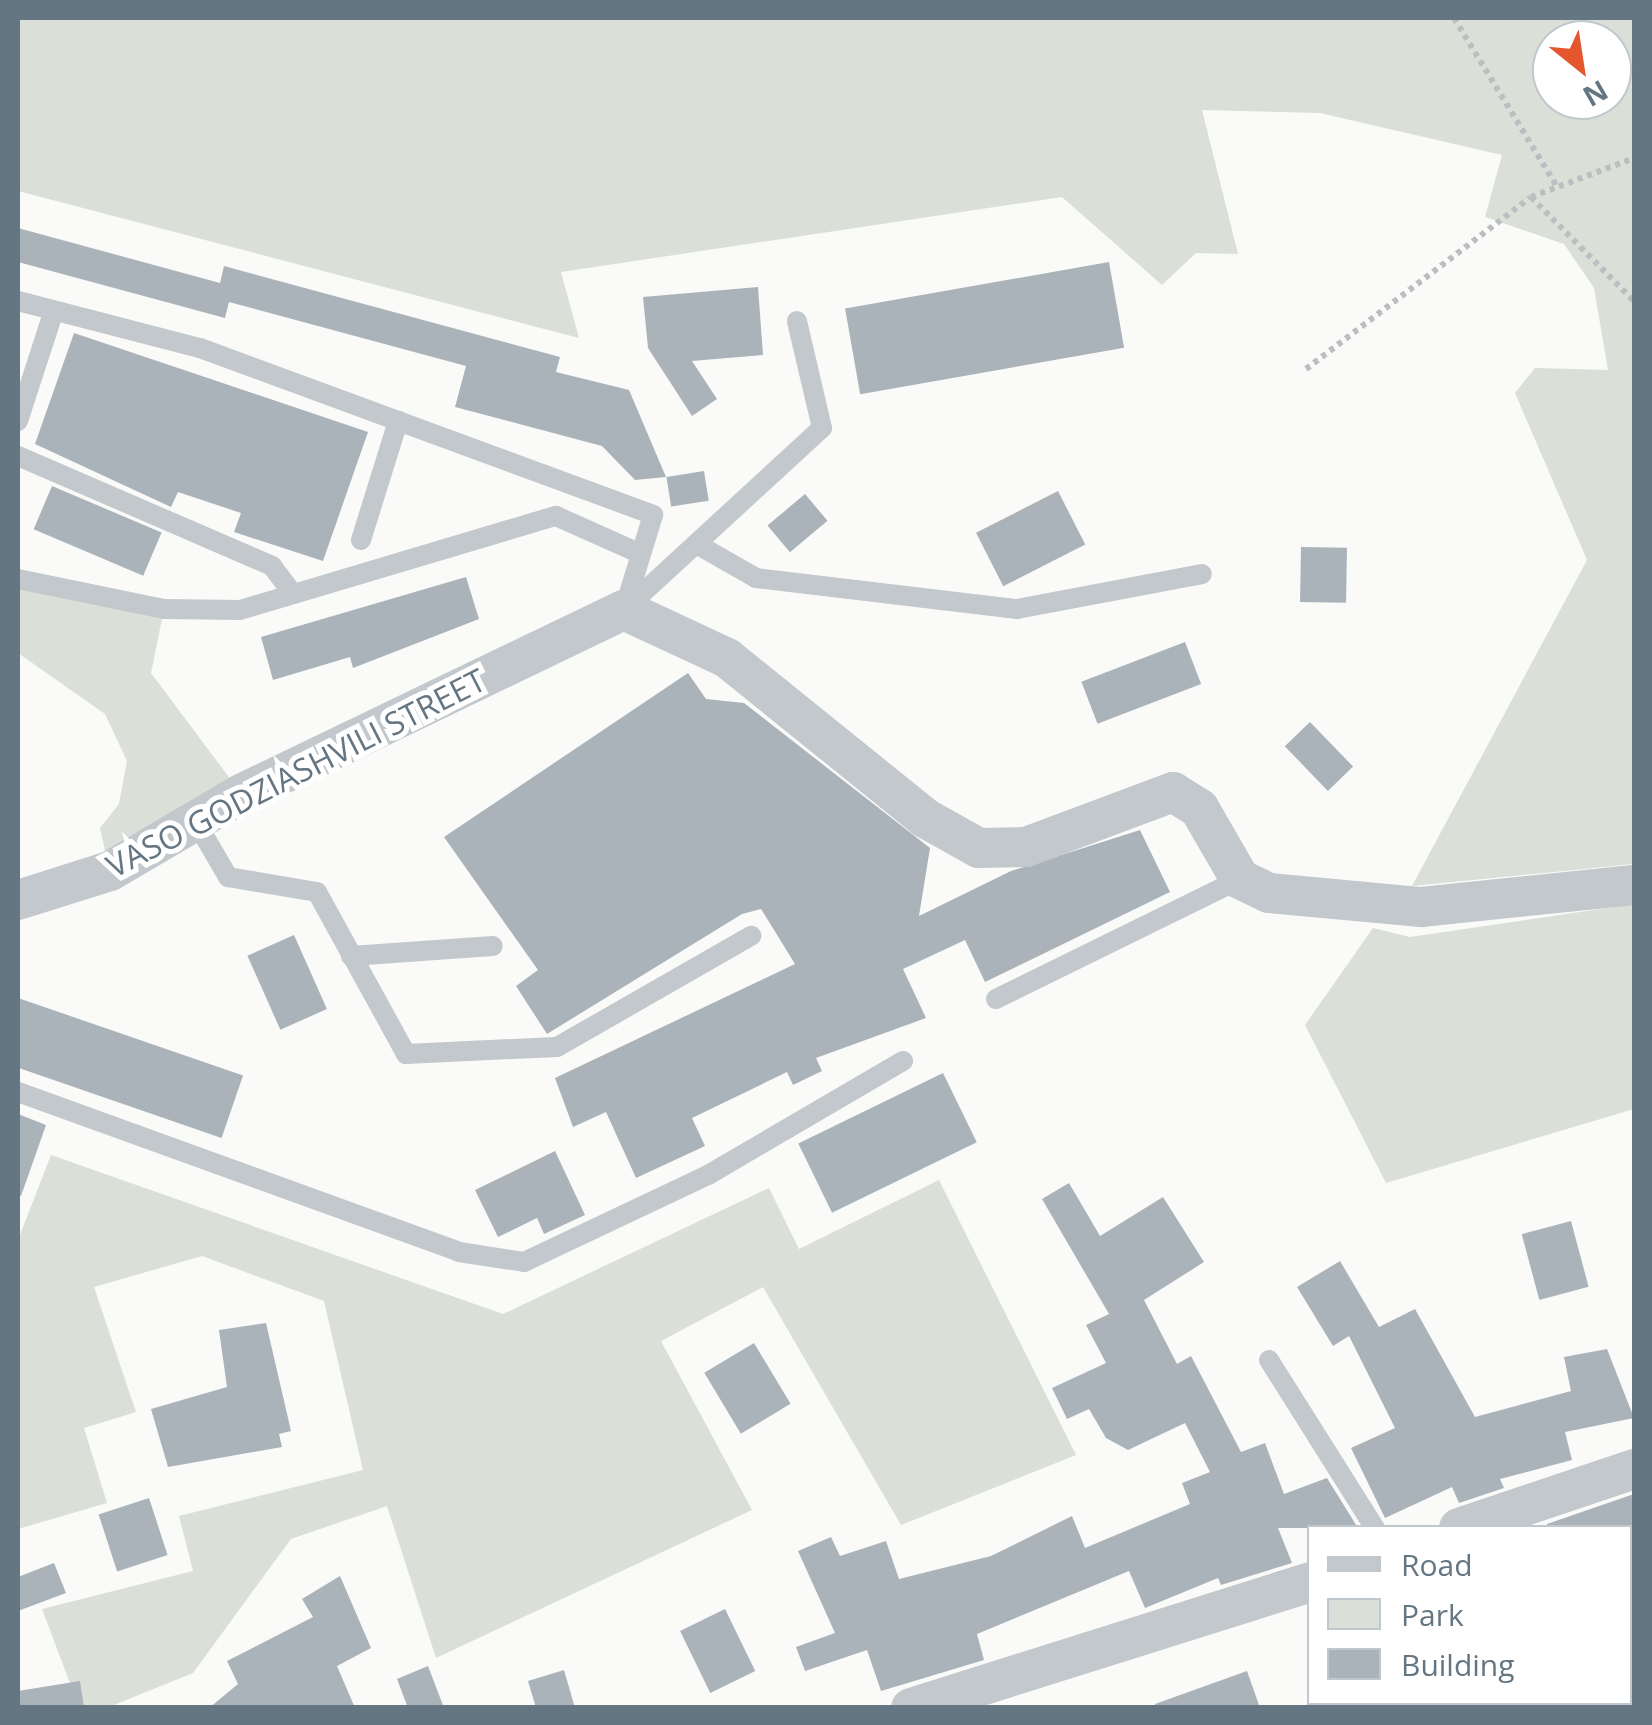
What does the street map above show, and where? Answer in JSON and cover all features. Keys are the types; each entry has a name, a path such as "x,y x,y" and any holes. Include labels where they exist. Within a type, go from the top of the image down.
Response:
{"street":[{"name":"VASO GODZIASHVILI STREET","path":"18,900 110,871 196,822 624,610"},
{"path":"624,610 727,658 925,818 980,848 1026,847 1173,792 1198,808 1240,879 1269,893 1422,907 1634,885"},
{"path":"1468,1525 1634,1468"},
{"path":"911,1708 1307,1583"}],"lane":[{"path":"18,301 53,314 200,348 653,515 624,610"},
{"path":"18,421 53,314"},
{"path":"624,610 700,546 822,428 797,321"},
{"path":"361,540 398,421"},
{"path":"18,456 272,566 293,594"},
{"path":"18,578 164,608 240,610 556,516 639,553"},
{"path":"700,546 756,578 1017,608 1202,574"},
{"path":"196,822 228,877 317,892 406,1054 556,1047 751,936"},
{"path":"996,999 1240,879"},
{"path":"351,956 493,946"},
{"path":"18,1092 459,1252 524,1262 708,1175 903,1061"},
{"path":"1269,1360 1373,1525"}],"path":[{"path":"1454,18 1557,187"},
{"path":"1306,369 1531,198 1634,158"},
{"path":"1531,198 1634,300"}],"green space":[{"path":"18,18 1634,18 1634,864 1412,886 1587,560 1515,393 1535,368 1608,370 1594,288 1564,244 1485,217 1502,155 1320,113 1202,110 1238,254 1196,253 1162,285 1062,197 561,272 579,338 18,191"},
{"path":"18,579 164,609 151,673 234,784 106,855 100,828 119,804 127,761 105,714 18,653"},
{"path":"1634,904 1634,1109 1386,1183 1305,1025 1373,928 1410,937"},
{"path":"51,1155 503,1314 769,1188 799,1249 939,1180 1076,1455 901,1525 763,1287 661,1341 752,1510 436,1658 387,1506 291,1539 193,1673 109,1707 79,1707 42,1609 193,1571 179,1516 363,1470 324,1301 202,1256 94,1287 136,1412 84,1428 107,1503 18,1529 18,1240"}],"building":[{"path":"18,228 220,283 224,266 560,357 556,372 629,390 666,477 635,480 602,446 455,407 466,366 229,302 225,318 18,262"},
{"path":"1109,262 1124,348 860,394 845,309"},
{"path":"758,287 763,355 692,361 717,399 692,416 648,348 643,297"},
{"path":"74,333 368,432 323,561 234,532 241,513 178,492 171,507 35,444"},
{"path":"704,471 709,501 671,507 666,477"},
{"path":"52,486 162,532 143,576 34,529"},
{"path":"1058,491 1085,544 1003,586 976,533"},
{"path":"805,494 827,521 790,552 767,525"},
{"path":"1301,547 1347,548 1346,603 1300,602"},
{"path":"466,577 479,619 353,668 350,657 273,680 261,637"},
{"path":"1185,642 1201,684 1097,724 1081,682"},
{"path":"688,673 706,699 744,703 930,848 919,916 1011,871 1140,830 1170,892 985,982 965,940 903,969 926,1018 816,1058 822,1071 793,1085 787,1072 692,1118 705,1146 636,1178 606,1112 573,1127 555,1078 795,964 761,909 742,914 547,1034 516,986 538,970 444,837"},
{"path":"1310,722 1353,767 1328,791 1285,746"},
{"path":"294,935 327,1009 280,1030 247,956"},
{"path":"18,998 243,1075 222,1138 18,1068"},
{"path":"943,1073 977,1142 832,1213 798,1144"},
{"path":"18,1114 46,1125 21,1196 18,1195"},
{"path":"555,1151 585,1215 544,1234 537,1218 498,1237 475,1190"},
{"path":"1069,1183 1100,1236 1163,1197 1204,1262 1144,1300 1177,1364 1191,1356 1241,1452 1265,1443 1284,1494 1327,1478 1356,1525 1278,1528 1292,1563 1221,1585 1218,1578 1145,1608 1129,1571 977,1634 984,1660 881,1691 867,1650 805,1671 796,1647 835,1633 798,1551 831,1537 840,1556 886,1541 899,1579 991,1556 1072,1516 1085,1548 1190,1504 1182,1483 1210,1472 1185,1423 1128,1450 1106,1438 1089,1409 1067,1419 1052,1388 1106,1363 1086,1325 1109,1314 1042,1199"},
{"path":"1571,1221 1589,1287 1539,1300 1522,1234"},
{"path":"1340,1261 1379,1327 1415,1309 1475,1417 1571,1391 1564,1357 1607,1349 1634,1418 1565,1432 1572,1460 1500,1479 1504,1488 1459,1503 1452,1487 1385,1518 1351,1448 1395,1428 1349,1336 1333,1346 1297,1287"},
{"path":"266,1323 291,1431 279,1434 282,1447 168,1467 151,1409 227,1387 219,1330"},
{"path":"754,1343 791,1404 741,1434 704,1373"},
{"path":"1634,1494 1634,1528 1547,1524"},
{"path":"149,1498 168,1555 117,1571 99,1514"},
{"path":"54,1563 66,1593 18,1611 18,1577"},
{"path":"340,1576 371,1648 337,1666 355,1708 209,1708 238,1684 227,1661 313,1617 302,1599"},
{"path":"725,1609 755,1671 710,1693 680,1631"},
{"path":"428,1666 444,1708 408,1708 397,1679"},
{"path":"564,1670 575,1708 536,1708 528,1681"},
{"path":"1247,1671 1260,1708 1156,1708 1155,1704"},
{"path":"80,1681 84,1708 18,1708 18,1691"}]}
